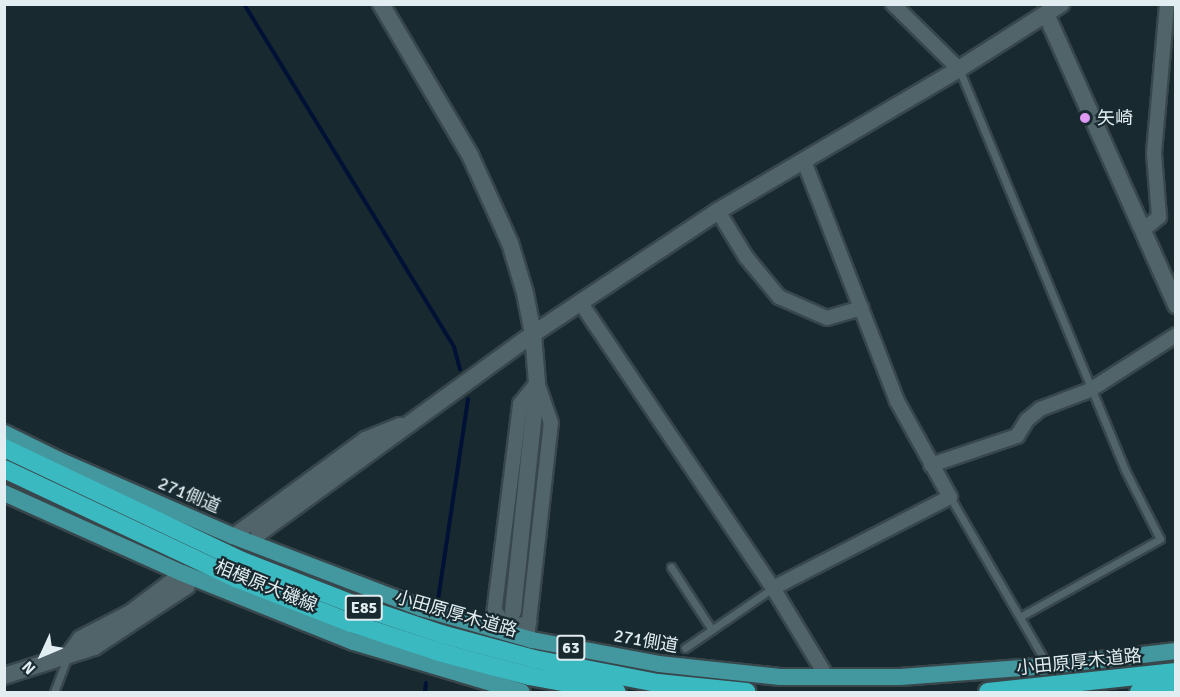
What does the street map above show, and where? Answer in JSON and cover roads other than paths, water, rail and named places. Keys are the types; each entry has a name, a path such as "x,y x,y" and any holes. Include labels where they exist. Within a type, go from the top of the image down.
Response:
{"highway":[{"name":"小田原厚木道路","path":"4,448 242,561 355,605 430,630 534,659 658,682 747,693"},
{"name":"E85","path":"4,469 236,578 351,622 450,655 529,676 617,693"},
{"name":"小田原厚木道路","path":"988,693 1176,672"},
{"name":"小田原厚木道路","path":"1139,693 1176,688"}],"main road":[{"name":"271側道","path":"4,433 58,460 233,536 370,590 492,630 528,631 659,664 721,672 827,677 900,677 1049,666 1176,651"},
{"name":"相模原大磯線","path":"4,493 184,579 487,688 521,692"}],"street":[{"path":"381,4 470,155 510,243 525,293 533,334 537,383 513,612"},
{"path":"893,4 959,69"},
{"path":"259,533 580,302 649,259 718,211 959,69 1060,4"},
{"path":"1143,230 1159,218 1154,153 1167,4"},
{"path":"1046,14 1176,306"},
{"path":"773,588 950,497 897,400 804,161"},
{"path":"718,211 746,257 779,297 827,318 862,308"},
{"path":"580,302 773,588 827,677"},
{"path":"932,465 1017,436 1027,420 1040,410 1090,390 1176,335"},
{"path":"492,630 520,404 537,383"},
{"path":"528,631 551,423 537,383"},
{"path":"233,536 365,439 418,418"},
{"path":"4,676 68,656 116,635 184,579"},
{"path":"495,611 501,620 521,625 528,631"}],"lane":[{"path":"959,69 1090,390 1125,470 1160,540 1020,617"},
{"path":"950,497 1049,666"},
{"path":"671,567 712,630"},
{"path":"685,648 773,588"},
{"path":"54,693 68,656"}],"waterway":[{"path":"244,4 454,347 460,369"},
{"path":"438,600 468,399"},
{"path":"425,692 426,683"}],"place":[{"name":"矢崎","path":"1085,118"}]}
